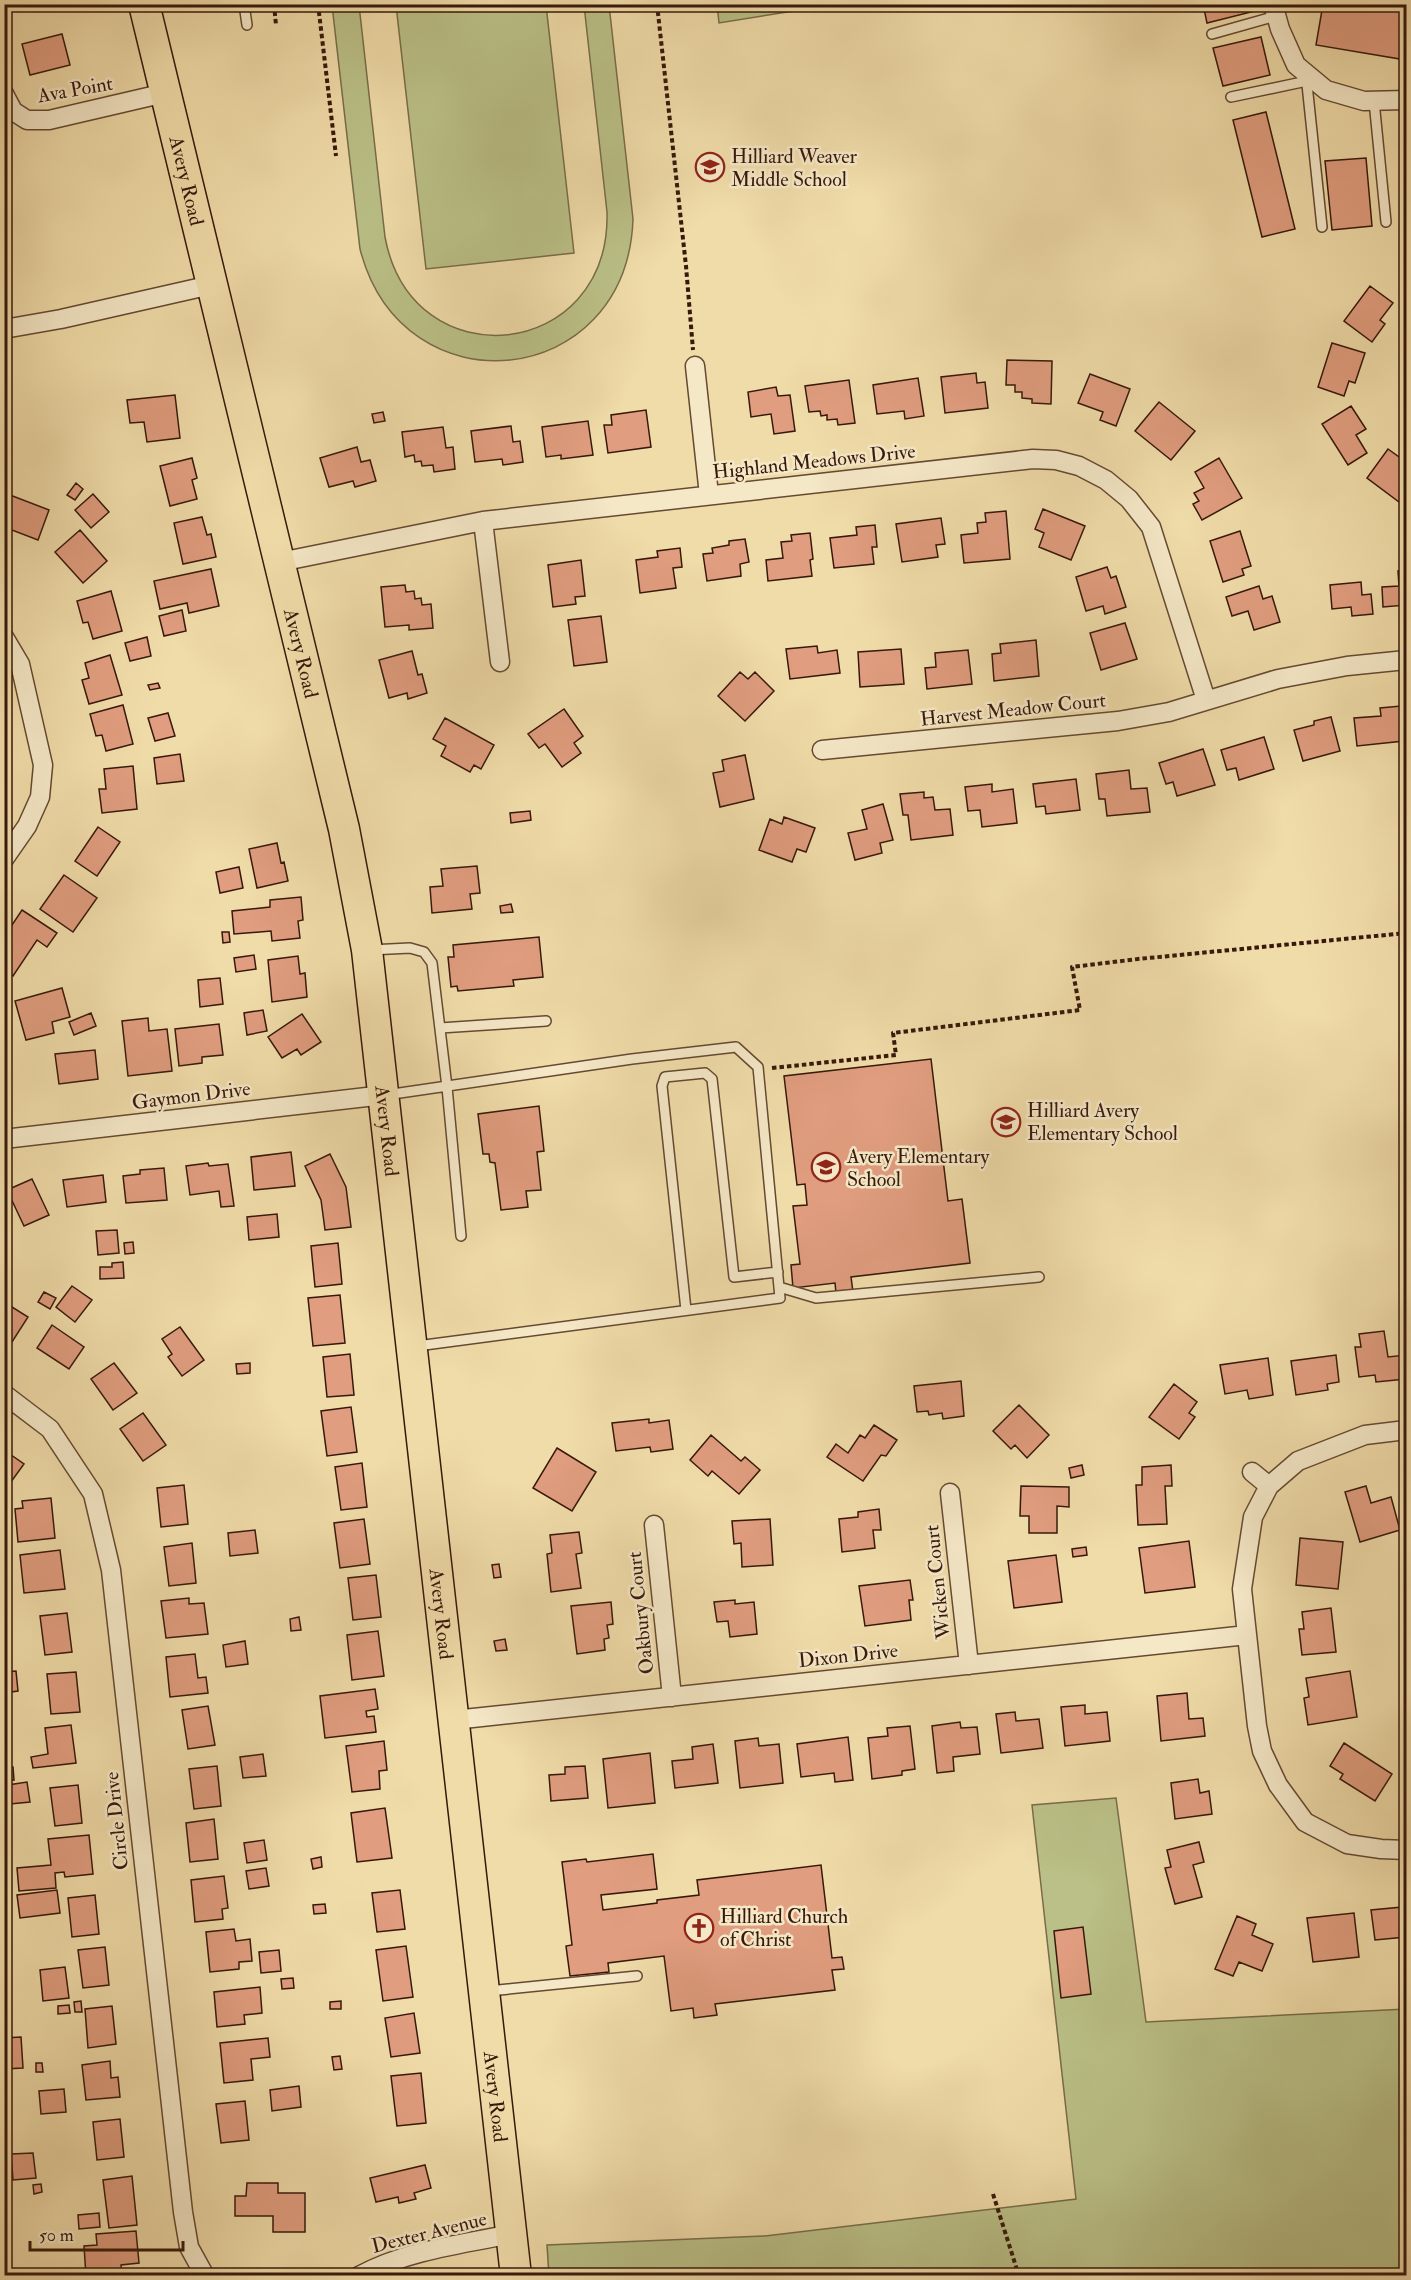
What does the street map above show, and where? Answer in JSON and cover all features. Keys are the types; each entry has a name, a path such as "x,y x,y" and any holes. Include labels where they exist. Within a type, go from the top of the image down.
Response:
{"main road":[{"name":"Avery Road","path":"144,4 344,829 367,951 516,2276"}],"street":[{"path":"1275,10 1296,65 1306,77 1326,90 1364,101 1407,100"},
{"name":"Ava Point","path":"4,94 13,111 27,120 49,120 165,93"},
{"path":"4,329 61,319 211,285"},
{"path":"695,366 709,495"},
{"name":"Highland Meadows Drive","path":"280,562 483,521 1033,459 1056,460 1079,466 1106,480 1129,499 1151,527 1206,700"},
{"path":"483,521 500,662"},
{"path":"4,637 20,664 43,765 40,797 27,826 4,860"},
{"name":"Harvest Meadow Court","path":"822,750 1118,721 1169,712 1278,679 1347,666 1407,660"},
{"name":"Gaymon Drive","path":"4,1139 384,1095"},
{"name":"Circle Drive","path":"4,1394 50,1429 93,1494 111,1570 183,2212 189,2247 205,2276"},
{"path":"1407,1430 1365,1435 1298,1461 1269,1486 1253,1517 1242,1589 1257,1726 1262,1751 1278,1785 1305,1822 1347,1844 1407,1850"},
{"path":"1252,1472 1269,1486"},
{"name":"Wicken Court","path":"950,1493 969,1665"},
{"name":"Oakbury Court","path":"654,1525 672,1697"},
{"name":"Dixon Drive","path":"454,1720 1247,1635"},
{"name":"Dexter Avenue","path":"359,2276 392,2269 416,2254 512,2234"}],"lane":[{"path":"244,4 247,25"},
{"path":"1212,34 1275,10"},
{"path":"1231,97 1306,77 1322,227"},
{"path":"1374,100 1386,222"},
{"path":"367,951 410,948 424,952 432,963 447,1087 461,1236"},
{"path":"440,1028 546,1021"},
{"path":"384,1095 632,1059 736,1047 758,1067 780,1298 412,1347"},
{"path":"687,1310 662,1086 665,1077 705,1073 712,1079 734,1277 778,1272"},
{"path":"779,1287 816,1298 1039,1276"},
{"path":"484,1991 636,1976"}],"path":[{"path":"274,4 276,25"},
{"path":"318,4 336,156"},
{"path":"657,4 687,266 695,366"},
{"path":"772,1068 896,1055 893,1033 1080,1010 1072,967 1407,933"},
{"path":"993,2194 1019,2276"}],"green space":[{"path":"717,4 831,4 831,5 719,23"},
{"path":"332,5 359,5 385,237 402,284 432,315 468,332 508,335 546,324 578,299 600,262 607,212 584,5 609,5 633,219 621,276 594,319 555,347 510,360 463,357 420,338 384,302 360,249"},
{"path":"396,5 546,5 574,253 426,269"},
{"path":"1116,1798 1146,2022 1406,2009 1406,2275 549,2276 547,2245 765,2236 1076,2199 1032,1805"}],"building":[{"path":"1203,4 1254,4 1255,11 1207,23"},
{"path":"1323,4 1362,4 1406,12 1406,60 1316,45"},
{"path":"62,34 70,65 30,75 22,44"},
{"path":"1261,37 1270,75 1223,86 1213,48"},
{"path":"1266,112 1295,229 1262,237 1233,120"},
{"path":"1366,158 1372,226 1332,230 1325,161"},
{"path":"1370,286 1393,303 1380,320 1385,324 1372,342 1344,321"},
{"path":"1332,343 1365,353 1355,383 1349,381 1344,396 1318,387"},
{"path":"1007,360 1052,361 1051,404 1032,403 1032,399 1022,398 1022,392 1015,392 1015,385 1006,385"},
{"path":"976,373 977,383 985,382 988,408 945,413 941,377"},
{"path":"1090,374 1130,389 1116,426 1100,420 1103,412 1078,403"},
{"path":"918,378 924,416 905,419 904,411 877,414 873,385"},
{"path":"849,380 855,423 838,425 837,419 827,420 827,415 821,416 820,411 809,412 805,386"},
{"path":"776,387 778,396 790,395 795,431 774,434 771,414 751,417 748,392"},
{"path":"175,395 180,438 147,442 144,422 130,423 127,400"},
{"path":"1159,402 1195,431 1171,460 1135,431"},
{"path":"1351,406 1366,429 1356,435 1367,453 1348,465 1322,424"},
{"path":"646,410 651,447 608,453 604,425 612,425 611,415"},
{"path":"383,412 385,421 374,423 372,414"},
{"path":"588,421 593,455 561,459 561,455 546,457 542,427"},
{"path":"511,426 513,442 520,441 523,462 503,465 502,459 475,462 471,431"},
{"path":"443,427 446,448 453,447 455,469 434,472 433,465 422,466 421,461 415,462 414,455 405,457 402,432"},
{"path":"357,447 361,462 370,460 376,481 355,487 353,481 329,487 320,458"},
{"path":"1388,449 1406,462 1401,469 1406,472 1406,501 1403,505 1367,478"},
{"path":"192,458 197,478 192,480 197,499 170,506 160,466"},
{"path":"1219,458 1242,498 1202,520 1193,504 1199,501 1194,493 1204,488 1195,472"},
{"path":"76,483 83,489 75,500 67,495"},
{"path":"93,494 109,512 91,528 75,510"},
{"path":"10,495 49,510 38,540 4,527 4,510"},
{"path":"1043,509 1085,526 1071,560 1039,547 1044,533 1035,529"},
{"path":"1006,511 1010,559 964,563 961,535 978,533 977,523 986,522 985,513"},
{"path":"202,517 207,535 211,534 216,557 183,564 174,523"},
{"path":"941,518 945,544 936,545 938,557 902,562 896,524"},
{"path":"875,525 877,547 872,547 874,564 834,568 830,538 857,535 856,527"},
{"path":"80,530 107,561 83,583 55,552"},
{"path":"1240,531 1251,566 1242,569 1244,575 1223,582 1210,541"},
{"path":"810,533 812,576 768,581 766,560 783,558 781,542 792,541 791,535"},
{"path":"745,539 749,562 740,564 741,576 707,581 703,554 713,553 712,548 729,545 729,541"},
{"path":"680,548 682,567 673,568 676,588 640,593 636,560 658,557 657,551"},
{"path":"581,560 585,596 575,597 576,604 553,607 548,565"},
{"path":"1107,567 1111,578 1116,576 1126,607 1105,614 1103,606 1086,611 1076,577"},
{"path":"211,569 219,606 189,613 187,603 160,609 154,581"},
{"path":"1406,570 1406,605 1383,607 1382,587 1399,586 1398,571"},
{"path":"1361,582 1362,595 1371,594 1373,614 1352,616 1351,607 1332,609 1330,585"},
{"path":"405,585 406,592 414,591 415,599 421,598 422,605 431,604 433,628 409,630 409,625 385,627 381,587"},
{"path":"1259,586 1263,599 1272,596 1280,622 1254,630 1248,611 1232,616 1226,597"},
{"path":"111,591 122,631 93,639 88,622 83,623 77,601"},
{"path":"182,610 186,631 164,636 159,616"},
{"path":"601,616 607,662 574,666 568,620"},
{"path":"1125,623 1137,659 1101,670 1090,633"},
{"path":"147,637 151,656 130,661 125,643"},
{"path":"1036,640 1039,676 994,681 992,654 1001,653 1000,644"},
{"path":"817,646 818,653 837,650 840,673 790,679 786,649"},
{"path":"901,649 904,684 860,687 858,652"},
{"path":"968,650 972,684 927,689 925,668 936,667 935,653"},
{"path":"412,651 418,675 422,674 427,693 408,699 407,693 389,698 379,660"},
{"path":"110,655 122,695 89,704 82,680 89,678 85,663"},
{"path":"740,672 748,679 755,672 774,691 745,721 718,696"},
{"path":"158,683 160,688 150,690 148,685"},
{"path":"123,705 133,744 106,751 102,735 96,736 90,714"},
{"path":"1401,706 1404,741 1357,746 1354,718 1381,716 1380,708"},
{"path":"564,709 583,736 574,743 581,753 562,767 545,744 539,748 528,734"},
{"path":"168,713 175,736 155,741 148,718"},
{"path":"1331,717 1340,751 1303,761 1294,730 1314,725 1314,721"},
{"path":"445,718 494,745 481,769 474,765 470,772 441,756 446,746 433,739"},
{"path":"1264,737 1274,769 1239,780 1236,768 1227,770 1221,750"},
{"path":"1203,749 1215,785 1177,796 1173,782 1166,784 1159,763"},
{"path":"180,754 184,781 157,784 154,758"},
{"path":"745,755 754,799 720,807 713,773 724,771 722,760"},
{"path":"133,766 137,809 102,813 99,789 106,789 104,769"},
{"path":"1129,770 1131,789 1147,788 1150,812 1107,816 1105,799 1099,799 1096,774"},
{"path":"1076,779 1080,810 1046,814 1045,806 1036,807 1033,784"},
{"path":"992,784 992,792 1013,789 1017,823 982,827 980,810 968,811 965,787"},
{"path":"924,792 924,798 933,797 935,810 950,809 953,835 911,840 908,815 903,815 900,794"},
{"path":"883,804 893,840 880,843 882,853 855,860 848,833 867,829 862,810"},
{"path":"530,811 531,820 511,823 510,813"},
{"path":"784,817 815,828 806,852 797,849 792,862 759,850 770,819 782,824"},
{"path":"98,827 120,842 97,876 75,861"},
{"path":"277,843 288,881 257,888 249,849"},
{"path":"477,866 480,893 470,894 472,909 432,913 430,887 443,886 441,869"},
{"path":"239,867 243,888 220,893 216,872"},
{"path":"64,875 97,898 73,932 40,909"},
{"path":"301,897 303,920 298,921 300,938 272,941 271,931 234,934 232,911 270,907 270,900"},
{"path":"511,904 513,912 501,913 500,906"},
{"path":"22,910 57,933 47,947 37,940 13,976 4,971 4,937"},
{"path":"222,932 229,932 230,942 223,943"},
{"path":"539,937 543,977 513,980 514,986 458,991 457,986 451,987 448,957 454,957 453,945"},
{"path":"254,955 256,969 236,972 234,958"},
{"path":"298,956 300,974 305,973 307,997 272,1002 268,960"},
{"path":"220,978 223,1004 200,1007 198,980"},
{"path":"62,988 70,1017 52,1022 54,1033 26,1040 15,1001"},
{"path":"263,1010 267,1031 247,1035 244,1013"},
{"path":"91,1013 96,1026 74,1035 69,1022"},
{"path":"302,1014 321,1042 301,1055 297,1049 282,1058 268,1037"},
{"path":"148,1018 149,1031 167,1029 172,1071 128,1076 122,1021"},
{"path":"219,1024 223,1055 202,1057 202,1063 179,1066 175,1029"},
{"path":"95,1050 98,1079 59,1084 55,1054"},
{"path":"931,1059 948,1201 962,1199 970,1263 851,1277 853,1292 836,1293 835,1283 793,1288 791,1265 800,1264 793,1206 807,1205 805,1184 797,1185 784,1076"},
{"path":"539,1106 544,1151 537,1152 541,1190 526,1191 528,1207 501,1210 495,1163 490,1162 489,1154 483,1154 478,1114"},
{"path":"291,1152 295,1186 254,1190 251,1157"},
{"path":"330,1154 346,1187 351,1227 325,1230 321,1200 305,1166"},
{"path":"208,1163 209,1166 228,1164 234,1206 221,1207 219,1191 190,1195 186,1166"},
{"path":"164,1168 167,1200 126,1203 123,1176 140,1174 140,1170"},
{"path":"103,1175 106,1202 67,1207 63,1180"},
{"path":"32,1179 49,1215 24,1226 7,1190"},
{"path":"277,1214 279,1237 249,1240 247,1217"},
{"path":"117,1230 119,1253 98,1255 96,1231"},
{"path":"133,1242 134,1253 125,1254 124,1243"},
{"path":"338,1243 342,1284 315,1287 311,1246"},
{"path":"123,1262 124,1278 100,1279 100,1267 112,1267 112,1263"},
{"path":"72,1286 92,1300 75,1322 56,1307"},
{"path":"44,1292 56,1298 50,1309 38,1302"},
{"path":"340,1295 345,1343 313,1346 308,1298"},
{"path":"4,1302 28,1317 12,1342 4,1337"},
{"path":"52,1325 84,1347 69,1369 37,1348"},
{"path":"180,1327 204,1360 182,1376 168,1357 172,1354 162,1339"},
{"path":"1384,1331 1388,1357 1406,1355 1406,1379 1376,1382 1375,1375 1359,1377 1355,1347 1361,1347 1359,1334"},
{"path":"350,1354 354,1395 327,1397 323,1357"},
{"path":"1336,1355 1339,1382 1327,1384 1328,1390 1296,1395 1291,1361"},
{"path":"1268,1358 1273,1395 1249,1399 1247,1390 1225,1394 1220,1365"},
{"path":"114,1363 137,1393 113,1410 91,1379"},
{"path":"250,1363 250,1373 237,1374 236,1364"},
{"path":"961,1381 964,1416 943,1419 942,1413 929,1415 928,1411 917,1412 914,1386"},
{"path":"1174,1384 1197,1402 1189,1413 1195,1417 1179,1439 1149,1417"},
{"path":"1019,1405 1049,1435 1027,1458 1015,1445 1011,1449 993,1431"},
{"path":"351,1407 357,1452 327,1456 321,1411"},
{"path":"143,1413 166,1445 143,1461 120,1429"},
{"path":"649,1419 649,1423 669,1420 673,1449 651,1452 650,1447 616,1451 612,1423"},
{"path":"874,1425 897,1440 886,1456 881,1455 863,1481 827,1457 836,1444 848,1453 860,1435 865,1438"},
{"path":"711,1435 741,1461 745,1457 760,1470 739,1494 712,1471 708,1476 690,1460"},
{"path":"557,1448 596,1472 572,1511 533,1488"},
{"path":"4,1450 24,1464 8,1486 4,1484"},
{"path":"362,1463 367,1507 341,1510 335,1467"},
{"path":"1082,1465 1084,1475 1071,1478 1069,1468"},
{"path":"1171,1465 1172,1486 1165,1486 1167,1524 1138,1525 1136,1485 1142,1485 1142,1467"},
{"path":"184,1485 188,1524 161,1527 157,1488"},
{"path":"1021,1486 1069,1487 1069,1507 1057,1506 1057,1533 1029,1533 1029,1516 1020,1516"},
{"path":"1366,1486 1371,1503 1391,1497 1400,1530 1360,1542 1345,1492"},
{"path":"51,1498 55,1538 18,1542 15,1509 23,1508 22,1501"},
{"path":"879,1509 881,1530 873,1530 875,1548 842,1552 839,1519 858,1517 858,1512"},
{"path":"364,1519 370,1564 340,1568 334,1523"},
{"path":"770,1519 773,1565 742,1567 741,1543 734,1544 732,1521"},
{"path":"255,1530 258,1553 230,1556 228,1533"},
{"path":"579,1532 582,1553 576,1554 581,1588 551,1592 547,1554 552,1553 550,1535"},
{"path":"1300,1538 1343,1542 1338,1589 1296,1585"},
{"path":"1189,1541 1195,1587 1145,1593 1139,1548"},
{"path":"192,1543 196,1583 169,1586 164,1547"},
{"path":"1086,1547 1087,1555 1073,1557 1072,1549"},
{"path":"60,1550 65,1589 24,1593 20,1555"},
{"path":"1056,1555 1062,1602 1014,1608 1008,1561"},
{"path":"499,1564 501,1577 494,1578 492,1565"},
{"path":"376,1575 381,1617 353,1620 348,1578"},
{"path":"910,1580 913,1600 909,1600 911,1620 865,1626 859,1586"},
{"path":"189,1598 189,1604 204,1603 208,1634 166,1638 161,1601"},
{"path":"735,1600 735,1604 754,1602 757,1634 730,1637 728,1621 717,1622 714,1602"},
{"path":"611,1602 613,1624 607,1625 609,1638 604,1639 605,1650 577,1654 571,1606"},
{"path":"1331,1608 1336,1652 1302,1655 1299,1629 1304,1629 1302,1612"},
{"path":"67,1613 72,1652 45,1655 40,1616"},
{"path":"299,1617 301,1630 291,1631 290,1619"},
{"path":"378,1631 384,1676 352,1680 347,1635"},
{"path":"505,1639 507,1650 496,1651 494,1641"},
{"path":"245,1641 248,1664 226,1667 223,1645"},
{"path":"195,1654 198,1678 206,1677 208,1693 170,1697 166,1657"},
{"path":"16,1671 18,1691 4,1693 4,1672"},
{"path":"1350,1671 1357,1717 1308,1725 1304,1698 1309,1697 1306,1678"},
{"path":"76,1672 80,1712 51,1714 47,1674"},
{"path":"375,1689 378,1709 366,1711 367,1717 374,1716 376,1732 325,1738 320,1696"},
{"path":"1187,1693 1189,1719 1203,1718 1205,1736 1161,1741 1157,1696"},
{"path":"1085,1705 1085,1714 1107,1712 1110,1741 1065,1746 1061,1707"},
{"path":"208,1706 215,1745 188,1749 182,1710"},
{"path":"1015,1712 1016,1721 1039,1719 1043,1748 1001,1753 996,1714"},
{"path":"960,1722 961,1728 977,1727 980,1754 953,1757 954,1771 937,1773 932,1726"},
{"path":"71,1725 76,1763 33,1768 31,1757 48,1754 45,1728"},
{"path":"910,1726 915,1769 902,1771 902,1775 872,1779 868,1738 888,1736 887,1728"},
{"path":"848,1737 853,1780 835,1782 834,1773 801,1777 797,1744"},
{"path":"758,1738 759,1746 779,1744 783,1783 740,1788 735,1741"},
{"path":"384,1741 387,1770 379,1771 380,1789 352,1792 346,1746"},
{"path":"1344,1743 1392,1774 1375,1801 1340,1779 1343,1774 1330,1766"},
{"path":"713,1744 718,1783 675,1788 672,1761 693,1759 692,1747"},
{"path":"650,1753 655,1803 608,1808 603,1759"},
{"path":"263,1754 266,1776 243,1778 240,1757"},
{"path":"217,1766 221,1806 194,1809 189,1769"},
{"path":"585,1766 588,1798 551,1801 549,1775 565,1774 565,1767"},
{"path":"13,1767 14,1780 4,1781 4,1768"},
{"path":"1198,1779 1200,1793 1209,1791 1212,1814 1175,1819 1171,1783"},
{"path":"27,1782 30,1802 10,1804 8,1785"},
{"path":"78,1785 82,1823 55,1826 50,1788"},
{"path":"385,1808 392,1858 357,1862 351,1813"},
{"path":"214,1819 218,1859 190,1862 186,1823"},
{"path":"89,1835 93,1874 65,1877 64,1872 55,1873 56,1888 19,1891 17,1868 51,1865 48,1839"},
{"path":"264,1840 267,1860 247,1863 244,1843"},
{"path":"1199,1842 1204,1862 1193,1865 1202,1897 1175,1904 1165,1868 1171,1867 1167,1850"},
{"name":"Hilliard Church of Christ","path":"653,1854 657,1889 601,1895 603,1910 699,1895 697,1880 821,1865 832,1958 842,1957 844,1969 832,1970 835,1990 715,2004 717,2015 694,2018 693,2008 671,2011 664,1956 608,1963 609,1972 570,1976 566,1946 572,1945 562,1862 586,1859 587,1862"},
{"path":"321,1857 322,1867 313,1869 311,1859"},
{"path":"266,1868 269,1886 249,1889 246,1871"},
{"path":"224,1876 228,1908 222,1909 223,1919 195,1922 191,1880"},
{"path":"57,1890 60,1913 20,1918 17,1895"},
{"path":"400,1890 405,1929 377,1932 372,1893"},
{"path":"95,1895 99,1934 72,1937 68,1898"},
{"path":"1401,1902 1406,1902 1406,1937 1375,1940 1371,1910 1402,1907"},
{"path":"325,1904 326,1913 314,1914 313,1905"},
{"path":"1354,1913 1359,1957 1313,1962 1307,1918"},
{"path":"1237,1916 1256,1924 1252,1935 1273,1944 1262,1971 1239,1962 1233,1976 1215,1969"},
{"path":"1083,1927 1091,1994 1061,1998 1054,1931"},
{"path":"234,1929 236,1941 250,1939 252,1961 239,1962 239,1969 210,1972 206,1932"},
{"path":"406,1946 413,1997 383,2001 376,1950"},
{"path":"105,1947 109,1985 83,1988 78,1950"},
{"path":"279,1950 281,1971 261,1973 259,1952"},
{"path":"65,1967 69,1998 43,2001 40,1970"},
{"path":"293,1978 294,1988 282,1989 281,1979"},
{"path":"260,1987 262,2013 244,2015 245,2024 217,2027 214,1992"},
{"path":"81,2001 82,2012 75,2012 74,2002"},
{"path":"341,2001 341,2009 330,2009 330,2002"},
{"path":"69,2005 70,2013 58,2014 58,2006"},
{"path":"112,2006 116,2044 88,2048 85,2009"},
{"path":"414,2013 420,2053 391,2057 385,2018"},
{"path":"21,2037 23,2068 4,2069 4,2038"},
{"path":"268,2038 270,2057 251,2059 253,2080 224,2083 220,2043"},
{"path":"340,2056 342,2069 334,2070 332,2057"},
{"path":"110,2061 111,2078 118,2077 120,2097 86,2100 82,2065"},
{"path":"36,2063 42,2063 43,2072 36,2072"},
{"path":"421,2073 426,2123 397,2126 391,2076"},
{"path":"299,2086 301,2107 272,2111 270,2090"},
{"path":"64,2089 66,2112 41,2114 39,2091"},
{"path":"245,2101 249,2140 221,2143 216,2104"},
{"path":"120,2119 124,2157 97,2160 93,2122"},
{"path":"33,2153 36,2178 13,2180 11,2154"},
{"path":"425,2165 431,2188 414,2193 416,2199 399,2203 398,2197 376,2202 370,2178"},
{"path":"132,2176 137,2225 109,2228 103,2180"},
{"path":"247,2183 278,2183 278,2193 305,2193 305,2232 273,2232 273,2216 235,2216 235,2196 246,2196"},
{"path":"41,2184 42,2192 34,2194 33,2185"},
{"path":"99,2213 100,2227 79,2229 78,2215"},
{"path":"136,2231 139,2263 121,2265 122,2276 86,2276 84,2246 97,2245 96,2234"}],"place":[{"name":"Hilliard Weaver Middle School","path":"710,167"},
{"name":"Hilliard Avery Elementary School","path":"1006,1122"},
{"name":"Avery Elementary School","path":"826,1167"},
{"name":"Hilliard Church of Christ","path":"699,1928"}]}
